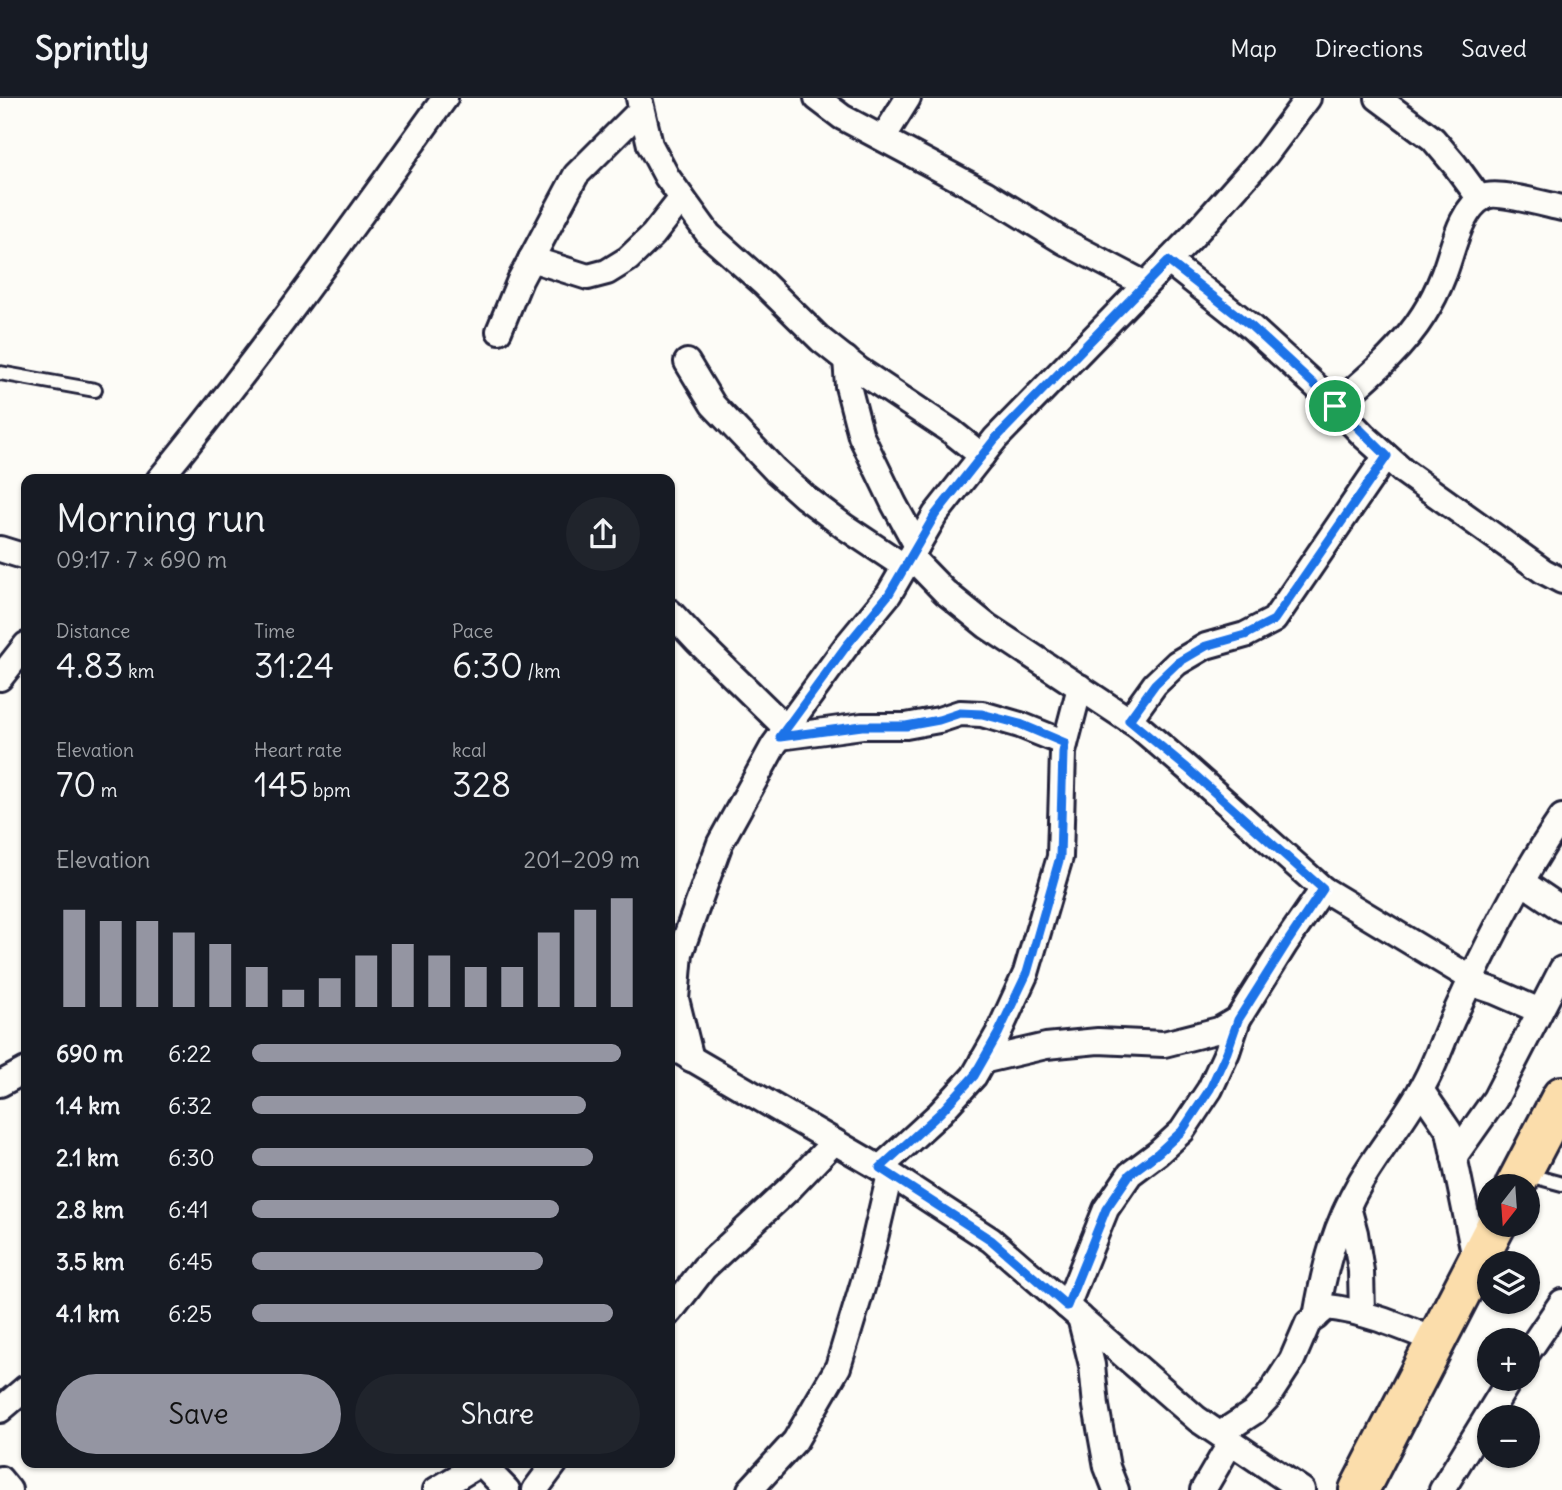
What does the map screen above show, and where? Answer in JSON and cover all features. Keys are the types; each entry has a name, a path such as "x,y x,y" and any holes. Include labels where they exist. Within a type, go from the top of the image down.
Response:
{"highway":[{"path":"1522,1174 1562,1096"},
{"path":"1359,1490 1490,1237"}],"street":[{"path":"167,474 332,255 445,98"},
{"path":"817,98 842,117 985,193 1063,241 1145,284"},
{"path":"883,138 908,98"},
{"path":"1295,1488 1197,1419 991,1240 885,1171 681,1054 676,999 680,953 720,843 783,733 847,645 889,594 935,515 995,439 1192,237 1266,154 1308,98"},
{"path":"1380,99 1433,139 1480,200"},
{"path":"640,104 650,145 667,177 709,235 821,340 982,456"},
{"path":"499,331 520,281 576,175 640,104"},
{"path":"1335,406 1393,354 1424,314 1443,276 1460,227 1472,206 1489,195 1524,199 1562,208"},
{"path":"531,259 588,277 607,272 653,236 682,198"},
{"path":"1168,261 1251,326 1403,471 1543,571 1562,581"},
{"path":"846,359 848,386 861,436 894,504 911,557"},
{"path":"687,362 713,405 775,470 805,497 845,527 911,557 945,592 987,626 1129,720 1323,889 1471,981 1539,1011"},
{"path":"1129,720 1155,684 1177,663 1206,646 1245,635 1274,620 1387,456"},
{"path":"0,549 21,555"},
{"path":"675,619 783,733"},
{"path":"0,678 21,651"},
{"path":"750,1490 794,1441 838,1367 868,1268 885,1171 974,1076 998,1034 1027,973 1060,857 1063,752 1080,687"},
{"path":"783,733 862,726 906,726 960,713 982,714 1020,724 1065,743"},
{"path":"1316,1317 1324,1272 1338,1228 1348,1207 1362,1180 1421,1090 1512,898 1562,817"},
{"path":"1522,882 1562,909"},
{"path":"1116,1490 1107,1467 1092,1365 1074,1311 1106,1209 1130,1174 1182,1131 1210,1089 1238,1020 1323,889"},
{"path":"675,929 692,919"},
{"path":"1454,1157 1494,1098 1562,969"},
{"path":"982,1061 1046,1046 1098,1041 1164,1044 1219,1030 1238,1020"},
{"path":"0,1084 21,1073"},
{"path":"1421,1090 1449,1131 1476,1263"},
{"path":"675,1306 704,1268 791,1187 834,1142"},
{"path":"1348,1207 1361,1271 1362,1314"},
{"path":"1540,1335 1562,1303"},
{"path":"1203,1490 1226,1438 1268,1396 1292,1360 1308,1323 1327,1307 1348,1309 1437,1341"},
{"path":"1451,1485 1503,1391"},
{"path":"0,1410 21,1392"},
{"path":"436,1490 473,1468"},
{"path":"486,1468 507,1490"},
{"path":"535,1490 551,1468"},
{"path":"0,1479 9,1490"}],"lane":[{"path":"0,373 95,390"},
{"path":"1540,1182 1562,1184"}],"route":[{"path":"1168,261 1251,326 1335,406 1387,456 1274,620 1245,635 1206,646 1177,663 1155,684 1129,720 1323,889 1238,1020 1210,1089 1182,1131 1130,1174 1106,1209 1067,1306 991,1240 880,1168 940,1113 974,1076 998,1034 1027,973 1060,857 1065,743 1020,724 982,714 960,713 906,726 862,726 780,737 847,645 889,594 935,515 995,439 1168,261"}]}
